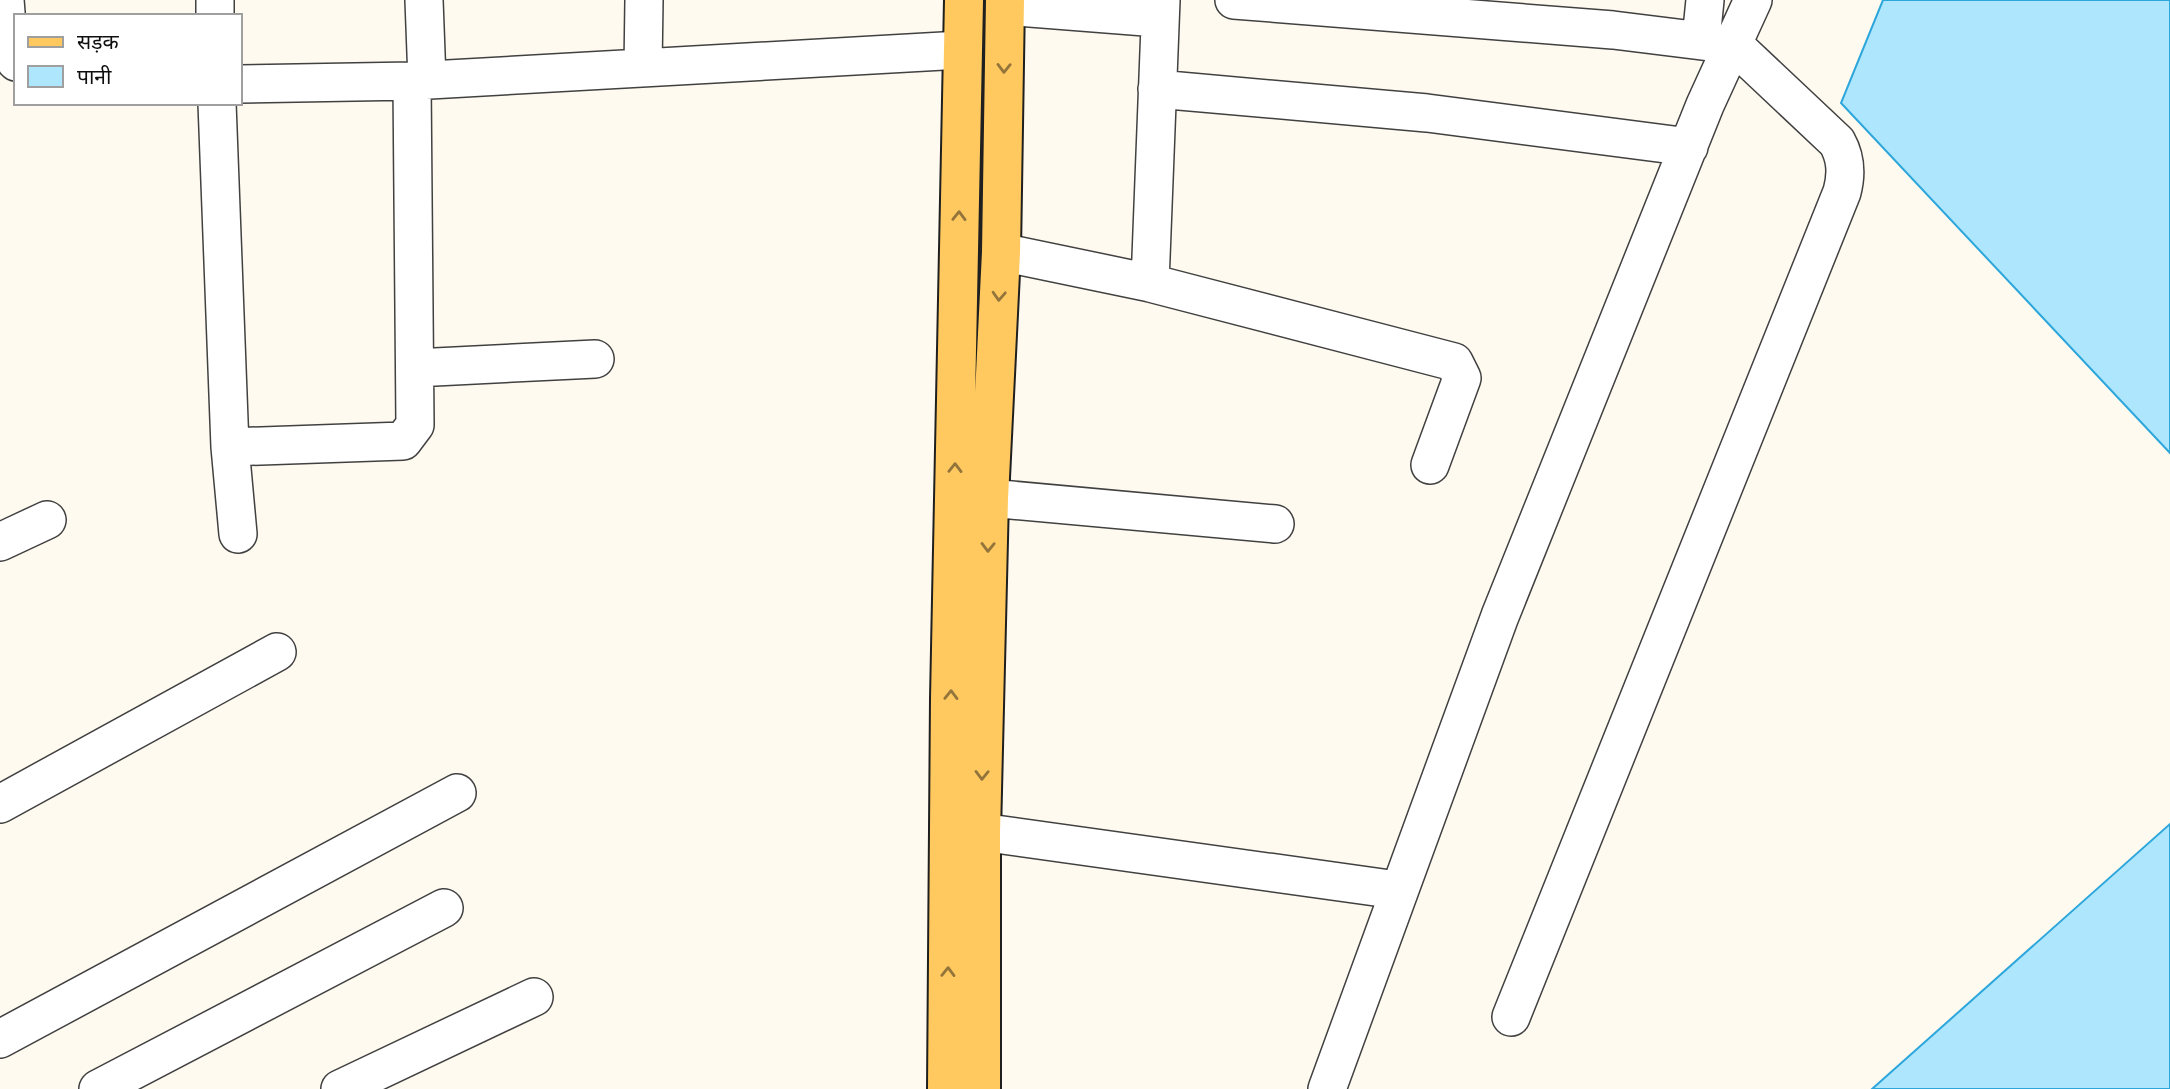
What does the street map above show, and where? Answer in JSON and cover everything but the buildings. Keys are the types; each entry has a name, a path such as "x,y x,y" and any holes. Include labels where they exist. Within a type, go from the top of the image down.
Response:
{"main road":[{"path":"964,0 961,50 964,1016 981,1089"},
{"path":"947,1089 964,1016 981,832 989,498 1001,252 1005,3"}],"street":[{"path":"5,0 8,38 14,56"},
{"path":"230,447 403,441 415,425 419,81 425,0"},
{"path":"643,68 644,0"},
{"path":"1234,0 1614,15 1717,43 1837,142 1843,153 1846,177 1511,1017"},
{"path":"1704,0 1717,43"},
{"path":"1327,1089 1397,890 1500,617 1689,147 1717,43 1753,0"},
{"path":"1005,3 1160,9 1150,284"},
{"path":"242,84 419,81 961,50"},
{"path":"1157,89 1427,113 1689,147"},
{"path":"216,105 230,447 238,534"},
{"path":"1001,252 1150,284 1454,362 1462,378 1430,465"},
{"path":"415,368 595,359"},
{"path":"989,498 1275,524"},
{"path":"0,542 47,520"},
{"path":"0,804 277,652"},
{"path":"0,1039 457,793"},
{"path":"981,832 1397,890"},
{"path":"97,1089 444,908"},
{"path":"340,1089 534,997"}],"water":[{"path":"1883,0 2170,0 2170,453 1841,103"},
{"path":"2170,824 2170,1089 1872,1089"}]}
